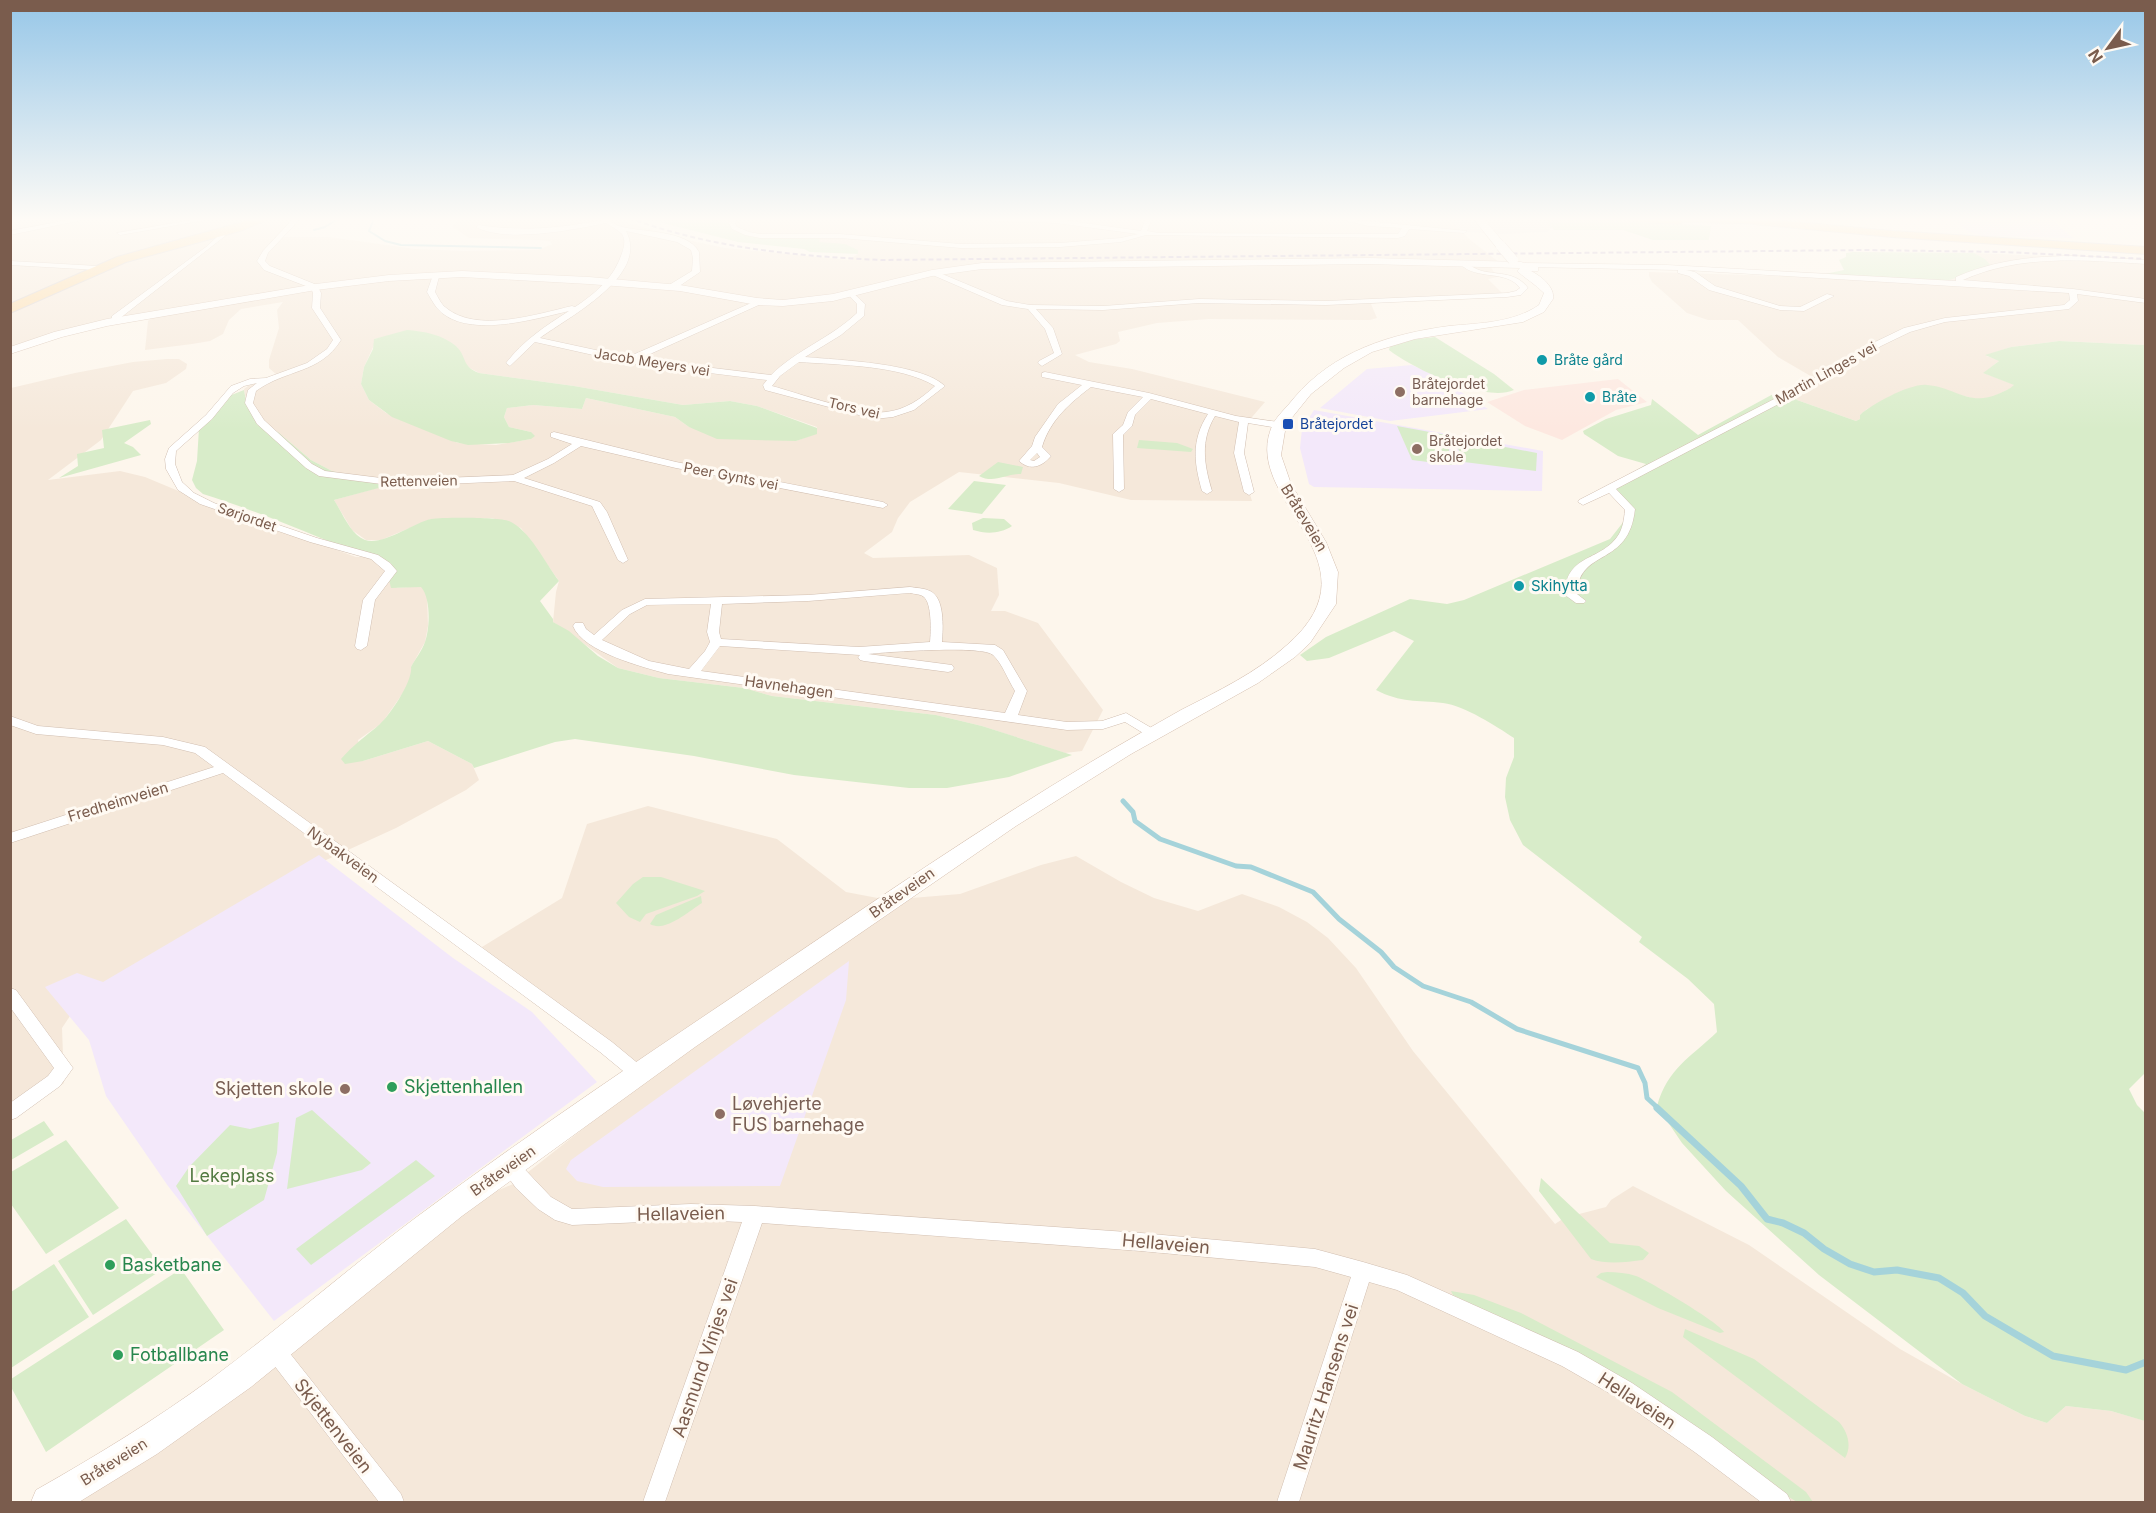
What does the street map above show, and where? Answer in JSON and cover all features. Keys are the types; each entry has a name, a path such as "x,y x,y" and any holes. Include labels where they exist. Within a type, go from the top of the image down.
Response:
{"main road":[{"path":"12,308 54,289"},
{"path":"10,351 59,335 114,322 311,289"},
{"path":"681,289 758,302 806,301 869,289"},
{"name":"Bråteveien","path":"48,1503 179,1420 274,1349 424,1228 509,1166 992,832 1153,733 1268,668 1306,638 1323,614 1330,589 1329,563 1321,542 1285,488 1276,470 1273,441 1278,425 1290,407 1343,363 1370,348 1398,339 1503,322 1535,313 1545,306 1550,297 1547,289"}],"street":[{"path":"114,322 115,318 154,289"},
{"name":"Rettenveien","path":"315,289 316,308 337,340 333,349 326,357 270,378 255,387 249,394 249,403 254,414 315,471 366,481 397,483 514,478 596,504 602,512 623,560"},
{"path":"432,289 431,292 438,307 458,318 473,322 497,323 577,307"},
{"path":"510,363 534,339 602,289"},
{"path":"970,289 1005,303 1030,307 1103,308 1199,302 1360,301 1507,295 1518,293 1523,289"},
{"path":"1714,289 1780,308 1801,309 1830,297"},
{"path":"2039,289 2145,301"},
{"name":"Martin Linges vei","path":"1583,502 1837,370 1895,335 1915,327 1946,320 2066,307 2074,301 2073,291"},
{"path":"772,378 850,325 861,314 861,304 851,293"},
{"path":"629,360 758,302"},
{"path":"1030,307 1049,328 1058,354 1042,363"},
{"name":"Jacob Meyers vei","path":"534,339 629,360 772,378"},
{"name":"Tors vei","path":"772,378 767,385 774,391 874,416 904,412 925,400 941,386 927,378 900,372 800,359"},
{"path":"1045,375 1149,396 1244,420 1278,425"},
{"name":"Sørjordet","path":"270,378 246,382 225,394 204,423 172,450 169,457 174,477 183,490 209,504 291,533 370,555 388,564 392,571 369,600 361,646"},
{"path":"1037,447 1040,437 1061,406 1090,383"},
{"path":"1119,489 1118,434 1127,426 1131,414 1149,396"},
{"path":"1207,492 1197,452 1206,423 1213,413"},
{"path":"1244,420 1239,453 1249,492"},
{"name":"Peer Gynts vei","path":"554,435 676,465 883,505"},
{"path":"514,478 551,461 580,443"},
{"path":"1580,601 1571,595 1571,587 1582,564 1616,546 1626,533 1628,526 1630,509 1624,499 1610,488"},
{"path":"594,641 626,612 645,602 808,598 918,590 926,593 934,602 937,622 936,645"},
{"path":"691,674 710,653 716,642 713,632 717,600"},
{"name":"Havnehagen","path":"579,626 594,641 624,658 691,674 1084,727 1103,725 1126,717 1153,733"},
{"path":"716,642 845,651 936,645 955,648 981,646 991,648 999,653 1021,691 1010,718"},
{"path":"845,651 856,656 948,668"},
{"name":"Nybakveien","path":"10,720 36,730 163,741 200,750 606,1047 640,1075"},
{"name":"Fredheimveien","path":"10,838 225,768"},
{"path":"10,994 64,1068 54,1081 10,1113"},
{"name":"Hellaveien","path":"509,1166 542,1203 558,1214 572,1217 682,1213 755,1214 1141,1242 1315,1258 1364,1271 1400,1282 1570,1359 1624,1390 1704,1445 1779,1503"},
{"name":"Aasmund Vinjes vei","path":"654,1503 755,1214"},
{"name":"Mauritz Hansens vei","path":"1288,1503 1364,1271"},
{"name":"Skjettenveien","path":"274,1349 393,1503"}],"shaded area":[{"path":"11,289 1498,289 1504,295 1381,302 1371,304 1377,318 1370,320 1209,319 1157,323 1118,332 1120,341 1116,344 1075,355 1089,362 1132,369 1265,402 1246,424 1239,446 1243,472 1252,501 1131,500 1059,483 959,472 910,502 898,518 892,532 864,553 873,558 969,555 997,568 999,595 991,611 1005,611 1038,623 1103,710 1082,751 1065,753 982,726 936,715 772,696 744,688 659,678 618,668 553,622 559,581 521,528 492,518 431,519 381,540 366,540 352,530 334,500 384,486 332,471 311,460 278,432 259,421 246,401 244,389 278,376 269,368 269,360 279,328 277,310 283,302 241,309 229,320 223,334 210,341 145,350 148,321 153,316 108,323 11,351","holes":["415,331 447,341 457,347 466,366 479,373 574,386 683,405 730,401 757,406 817,427 817,433 796,441 689,427 675,417 586,398 582,409 533,405 507,408 504,417 509,427 531,432 531,439 496,445 458,443 386,413 369,400 361,384 364,367 374,345 374,339"]},
{"path":"1659,289 2145,289 2145,345 2059,341 2011,347 1986,356 2000,360 1984,373 2015,385 1993,397 1979,400 1957,394 1912,388 1867,409 1856,421 1797,400 1793,396 1814,378 1778,357 1738,320 1708,320 1687,313"},
{"path":"179,359 187,364 186,369 166,383 133,391 101,440 48,480 120,471 145,477 212,505 356,557 375,556 397,588 422,586 427,594 428,626 425,642 411,667 413,670 407,687 382,723 358,740 363,761 428,741 472,764 479,780 466,790 396,828 313,866 72,1013 62,1028 64,1083 11,1118 11,388 133,362"},
{"name":"Bråtejordet barnehage","path":"1412,365 1434,375 1488,409 1390,421 1320,408 1367,369"},
{"path":"1618,379 1647,402 1616,410 1562,440 1525,426 1487,402 1524,390"},
{"name":"Bråtejordet skole","path":"1314,410 1543,451 1542,491 1314,487 1309,484 1300,448 1302,429"},
{"path":"648,806 777,839 846,892 888,900 960,894 1041,865 1076,856 1154,898 1198,911 1242,894 1279,907 1307,922 1328,938 1356,968 1413,1051 1555,1224 1564,1218 1606,1207 1611,1200 1633,1186 1749,1245 1900,1349 2025,1416 2047,1423 2066,1406 2111,1411 2146,1421 2145,1502 43,1502 101,1470 473,1201 513,1184 646,1079 482,947 562,898 587,824"},
{"name":"Skjetten skole","path":"319,855 453,958 532,1012 597,1082 274,1321 168,1186 106,1096 89,1040 45,987 77,973 103,982"},
{"name":"Løvehjerte FUS barnehage","path":"849,961 846,1000 780,1186 603,1187 577,1181 566,1169 571,1160"}],"green space":[{"path":"407,330 433,334 451,342 460,350 467,365 479,373 574,386 683,405 730,401 757,406 817,428 817,434 796,441 717,439 689,427 675,417 586,398 582,409 533,405 507,408 504,417 509,427 531,432 535,436 531,439 509,443 468,445 451,441 392,417 369,400 361,384 364,367 373,349 374,339"},
{"path":"1435,337 1494,374 1514,390 1501,393 1468,388 1415,366 1389,350 1391,342"},
{"path":"2059,341 2145,345 2146,1072 2129,1089 2137,1105 2146,1114 2145,1421 2111,1411 2066,1406 2047,1423 2025,1416 1962,1384 1819,1275 1726,1191 1682,1143 1657,1106 1667,1082 1681,1064 1717,1032 1714,1004 1688,979 1639,942 1642,937 1523,845 1510,820 1505,797 1506,778 1514,757 1514,738 1461,708 1443,703 1401,699 1376,690 1414,641 1394,631 1329,658 1307,661 1300,655 1326,637 1410,599 1447,604 1464,600 1610,539 1628,516 1613,486 1646,464 1618,456 1584,434 1583,431 1606,419 1651,405 1652,399 1698,435 1775,393 1793,396 1797,400 1856,421 1866,410 1882,400 1920,385 1937,386 1970,397 1979,398 1998,394 2014,385 1983,373 1999,361 1985,355 2011,347"},
{"path":"244,390 246,401 259,421 278,432 311,460 332,471 386,486 334,500 351,528 365,540 380,540 424,521 437,518 495,519 517,525 530,539 559,581 540,601 553,622 569,631 598,656 618,668 659,678 744,688 772,696 936,715 982,726 1072,755 1009,777 947,788 909,788 794,775 694,756 575,739 555,742 474,768 472,764 428,741 363,761 345,764 341,759 384,720 405,689 411,667 427,636 429,613 427,598 421,587 391,588 385,563 203,494 196,488 192,480 197,461 199,428 224,398"},
{"path":"150,420 151,424 124,443 133,447 141,455 59,478 78,466 77,454 104,448 102,430"},
{"path":"1397,426 1446,435 1452,465 1412,460"},
{"path":"1453,437 1537,453 1536,471 1464,462"},
{"path":"1139,440 1177,443 1193,449 1191,452 1137,448"},
{"path":"998,462 1023,467 1021,474 995,479 979,476"},
{"path":"974,481 1006,485 982,514 948,509"},
{"path":"983,518 1004,519 1012,526 993,533 973,530 972,523"},
{"path":"643,877 661,877 705,891 646,914 640,922 629,917 616,903 633,884"},
{"path":"701,896 702,903 677,920 663,926 650,924 656,915"},
{"name":"Lekeplass","path":"312,1110 371,1163 362,1170 287,1189 296,1118"},
{"path":"44,1121 54,1135 11,1160 11,1140"},
{"name":"Lekeplass","path":"279,1122 277,1153 264,1200 207,1236 176,1186 189,1167 230,1125 250,1129"},
{"path":"66,1140 119,1208 46,1254 11,1204 11,1172"},
{"path":"416,1160 435,1176 311,1265 296,1249"},
{"path":"1541,1178 1610,1243 1639,1246 1649,1253 1643,1260 1630,1262 1591,1259 1539,1191"},
{"name":"Basketbane","path":"126,1219 163,1269 93,1315 58,1261"},
{"path":"54,1264 89,1317 11,1368 11,1292"},
{"name":"Fotballbane","path":"181,1269 224,1330 46,1452 11,1387 11,1379"},
{"path":"1607,1272 1629,1274 1643,1279 1698,1312 1724,1332 1720,1333 1658,1308 1596,1277"},
{"path":"1451,1291 1474,1295 1521,1313 1672,1392 1806,1492 1813,1502 1797,1502 1499,1317 1453,1295"},
{"path":"1685,1329 1754,1359 1839,1422 1848,1440 1845,1458 1683,1337"}],"waterway":[{"path":"1123,801 1133,812 1135,821 1160,839 1236,866 1251,867 1313,892 1339,919 1381,952 1394,967 1423,986 1471,1002 1517,1029 1638,1068 1645,1083 1647,1098 1659,1109"},
{"path":"1657,1108 1741,1186 1767,1219 1783,1223 1804,1233 1824,1249 1850,1264 1874,1272 1897,1270 1939,1278 1963,1293 1985,1316 2053,1356 2126,1370 2146,1362"}],"place":[{"name":"Bråte gård","path":"1542,360"},
{"name":"Bråtejordet barnehage","path":"1400,392"},
{"name":"Bråte","path":"1590,397"},
{"name":"Bråtejordet","path":"1288,424"},
{"name":"Bråtejordet skole","path":"1417,449"},
{"name":"Skihytta","path":"1519,586"},
{"name":"Skjettenhallen","path":"392,1087"},
{"name":"Skjetten skole","path":"345,1089"},
{"name":"Løvehjerte FUS barnehage","path":"720,1114"},
{"name":"Basketbane","path":"110,1265"},
{"name":"Fotballbane","path":"118,1355"}]}
